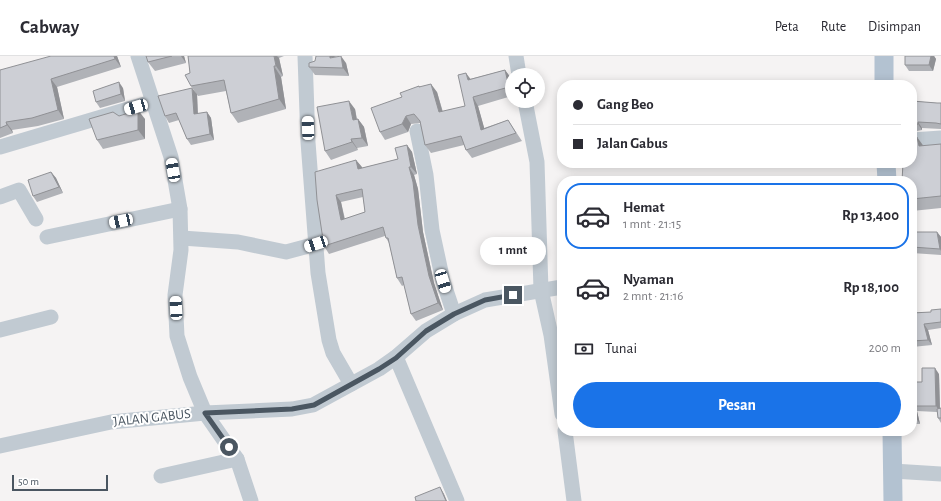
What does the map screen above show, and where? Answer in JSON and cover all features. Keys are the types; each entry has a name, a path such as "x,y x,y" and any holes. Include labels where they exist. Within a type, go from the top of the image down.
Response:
{"main road":[{"path":"884,56 884,80"},
{"path":"892,436 893,501"}],"street":[{"path":"138,56 170,157 180,209 182,238 175,295 177,336 190,377 205,413 238,459 251,501"},
{"path":"305,56 308,142 318,273 329,340 333,353 351,384"},
{"path":"516,56 518,68"},
{"path":"0,147 152,102"},
{"path":"526,108 537,162 551,288 551,334 557,378"},
{"path":"417,131 426,175 432,230 443,281 454,314"},
{"path":"917,140 941,138"},
{"path":"0,197 17,189 19,190 36,219"},
{"path":"47,237 180,209"},
{"path":"182,238 238,242 286,252 316,244"},
{"name":"JALAN GABUS","path":"0,446 110,422 205,413 292,409 314,405 396,358 426,331 454,314 485,300 551,288"},
{"path":"0,330 51,317"},
{"path":"396,358 457,501"},
{"path":"379,369 405,377"},
{"path":"566,436 574,501"},
{"path":"161,476 238,459"},
{"path":"893,470 941,474"}],"building":[{"path":"51,56 114,56 115,59 51,79 58,110 32,118 6,122 7,125 0,128 0,70"},
{"path":"146,56 172,56 148,62"},
{"path":"188,56 274,56 279,99 231,113 224,80 191,86 185,75 190,73"},
{"path":"316,56 330,56 330,58 341,56 343,68 309,67 309,63 315,61"},
{"path":"905,56 931,56 929,65 905,65"},
{"path":"505,70 505,88 473,97 481,130 508,120 516,133 466,150 461,136 425,145 420,121 414,114 406,116 402,124 380,132 371,108 402,97 400,93 419,86 431,84 439,112 465,106 458,75 466,73 468,80"},
{"path":"119,82 121,94 96,102 93,91"},
{"path":"192,88 194,114 207,112 210,134 187,139 176,113 165,116 158,96"},
{"path":"349,101 353,120 358,119 362,138 351,139 352,142 325,151 317,107"},
{"path":"917,101 941,103 941,124 918,122 918,124"},
{"path":"138,110 138,130 97,140 89,119 113,112 119,116"},
{"path":"917,137 919,146 941,144 941,196 917,198 917,176 902,176 903,168 917,168"},
{"path":"407,145 418,225 429,276 438,303 411,314 402,277 397,278 388,238 386,238 383,227 324,246 317,200 315,172 356,160 358,169 398,159 395,148","holes":["362,189 365,212 341,220 336,195"]},
{"path":"51,172 59,187 33,196 28,180"},
{"path":"917,232 937,232 940,249 917,247"},
{"path":"941,309 941,322 924,324 928,340 917,341 917,313 931,312 931,310"},
{"path":"922,368 935,368 936,406 917,406 917,382 922,382"},
{"path":"941,408 941,418 938,418 937,409"},
{"path":"440,487 446,501 416,501 415,497"}],"route":[{"path":"229,447 205,413 292,409 314,405 396,358 426,331 443,320 485,300 513,295"}]}
